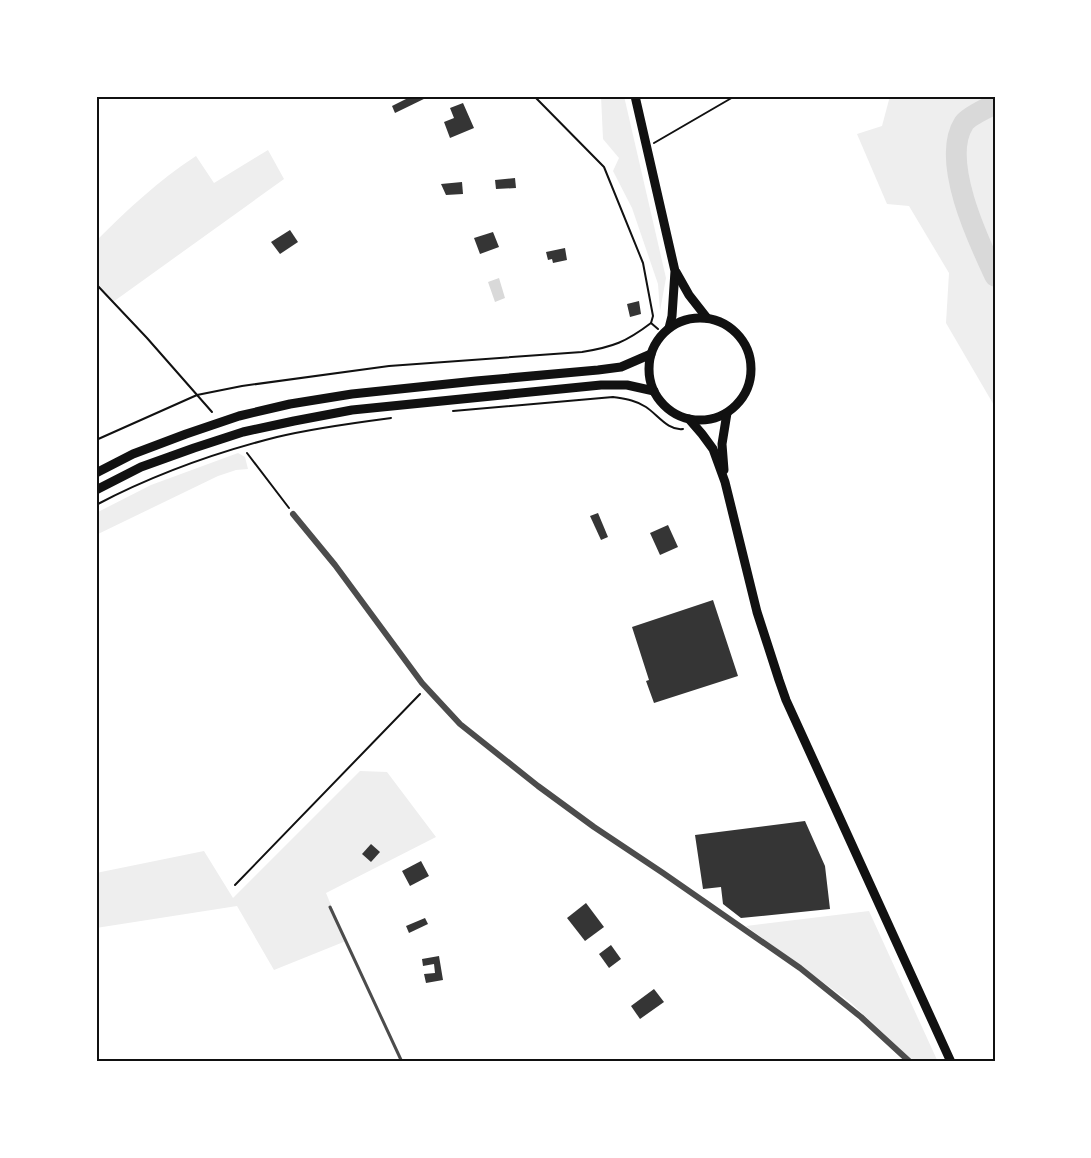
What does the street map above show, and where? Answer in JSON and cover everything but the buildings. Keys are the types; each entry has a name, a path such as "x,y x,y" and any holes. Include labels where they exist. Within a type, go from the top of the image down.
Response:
{"main road":[{"path":"635,96 675,271 674,306 666,331"},
{"path":"675,271 706,318"},
{"path":"691,422 708,420 727,413 738,404 751,379 752,365 742,339 732,328 720,321 693,318 680,321 666,331 656,343 651,354 649,373 654,392 663,404 691,422 712,449 724,482 757,612 779,680 951,1062"},
{"path":"96,473 133,454 186,434 239,416 290,404 352,394 609,369 621,367 651,354"},
{"path":"96,490 141,467 243,432 352,410 601,385 627,385 654,392"},
{"path":"724,482 722,444 727,413"}],"street":[{"path":"293,513 335,565 426,688 460,724 594,827 800,968 854,1010 910,1062"}],"lane":[{"path":"330,907 402,1062"}],"path":[{"path":"96,440 197,395 389,366 582,352 618,344 633,337 651,323 653,316 643,263 604,167 534,96"},
{"path":"647,147 735,96"},
{"path":"96,284 212,412"},
{"path":"651,323 666,331"},
{"path":"450,412 613,397 631,399 646,407 672,428 680,430 691,422"},
{"path":"96,505 170,471 221,453 277,437 394,417"},
{"path":"247,453 293,513"},
{"path":"235,885 426,688"}],"shaded area":[{"path":"601,96 624,96 666,278 660,311 658,284 632,208 613,171 619,158 603,139"},
{"path":"890,96 995,96 995,407 946,323 949,273 909,206 887,204 857,134 882,126"},
{"path":"268,150 284,179 113,302 96,284 96,241 156,185 196,156 214,183"},
{"path":"499,278 505,298 495,302 488,282"},
{"path":"238,453 245,457 248,469 218,476 96,535 96,513 151,485"},
{"path":"360,771 387,772 436,837 326,893 346,941 274,970 237,906 96,928 96,873 204,851 233,898"},
{"path":"869,911 938,1062 914,1062 850,1002 746,926"}],"waterway":[{"path":"995,104 966,120 958,139 956,157 964,200 971,222 995,276"}]}
